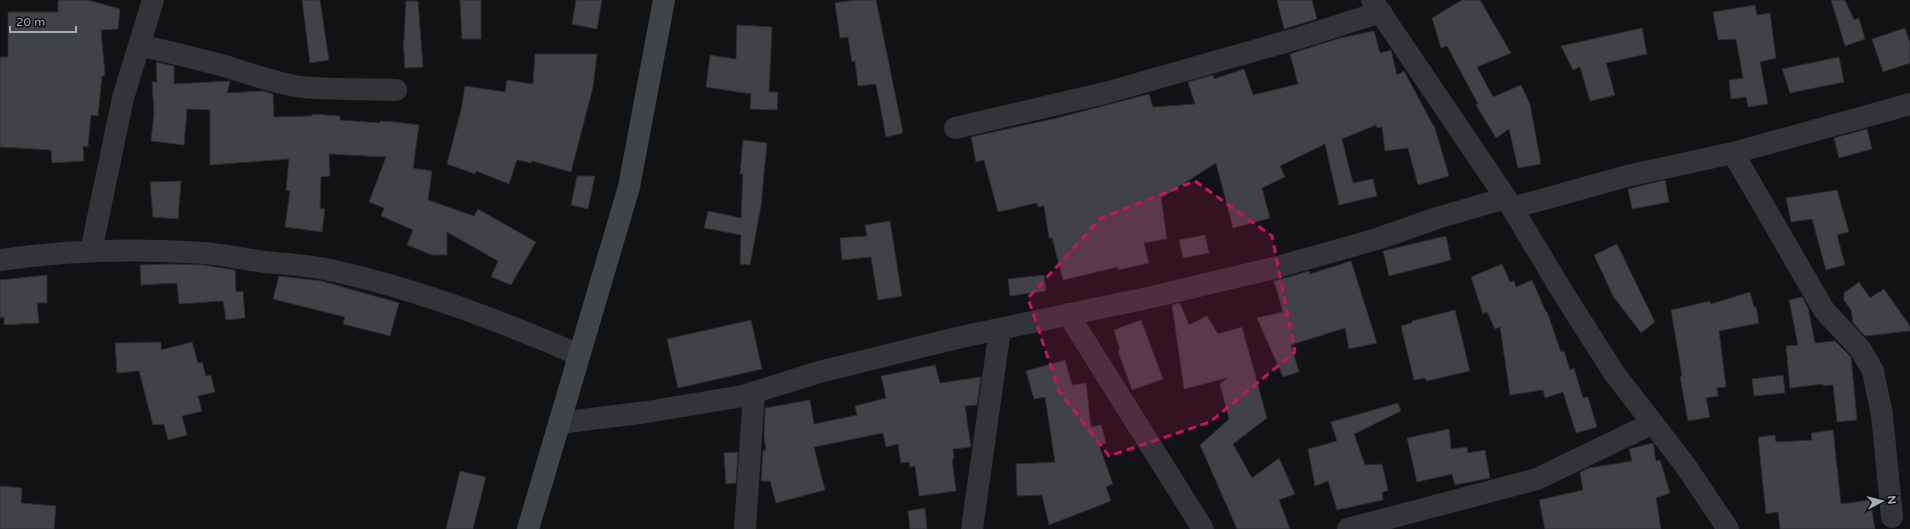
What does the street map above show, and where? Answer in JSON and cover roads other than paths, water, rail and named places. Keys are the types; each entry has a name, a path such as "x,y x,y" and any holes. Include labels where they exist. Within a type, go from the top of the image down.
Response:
{"street":[{"path":"91,251 123,98 153,0"},
{"path":"528,529 628,187 664,0"},
{"path":"955,128 1105,93 1299,38 1377,6 1509,203 1565,296 1614,373 1685,465 1728,529"},
{"path":"139,45 228,67 266,80 296,86 327,89 364,88 396,90"},
{"path":"559,423 647,412 743,396 819,372 1000,329 1152,297 1274,268 1377,239 1437,218 1733,153 1910,104"},
{"path":"1733,153 1824,310 1861,350 1873,371 1882,415 1892,517"},
{"path":"0,260 50,253 130,250 206,253 324,268 394,286 458,306 527,332 579,355"},
{"path":"1068,314 1203,529"},
{"path":"972,529 1000,329"},
{"path":"745,529 754,392"},
{"path":"1348,529 1537,478 1653,423"}]}
